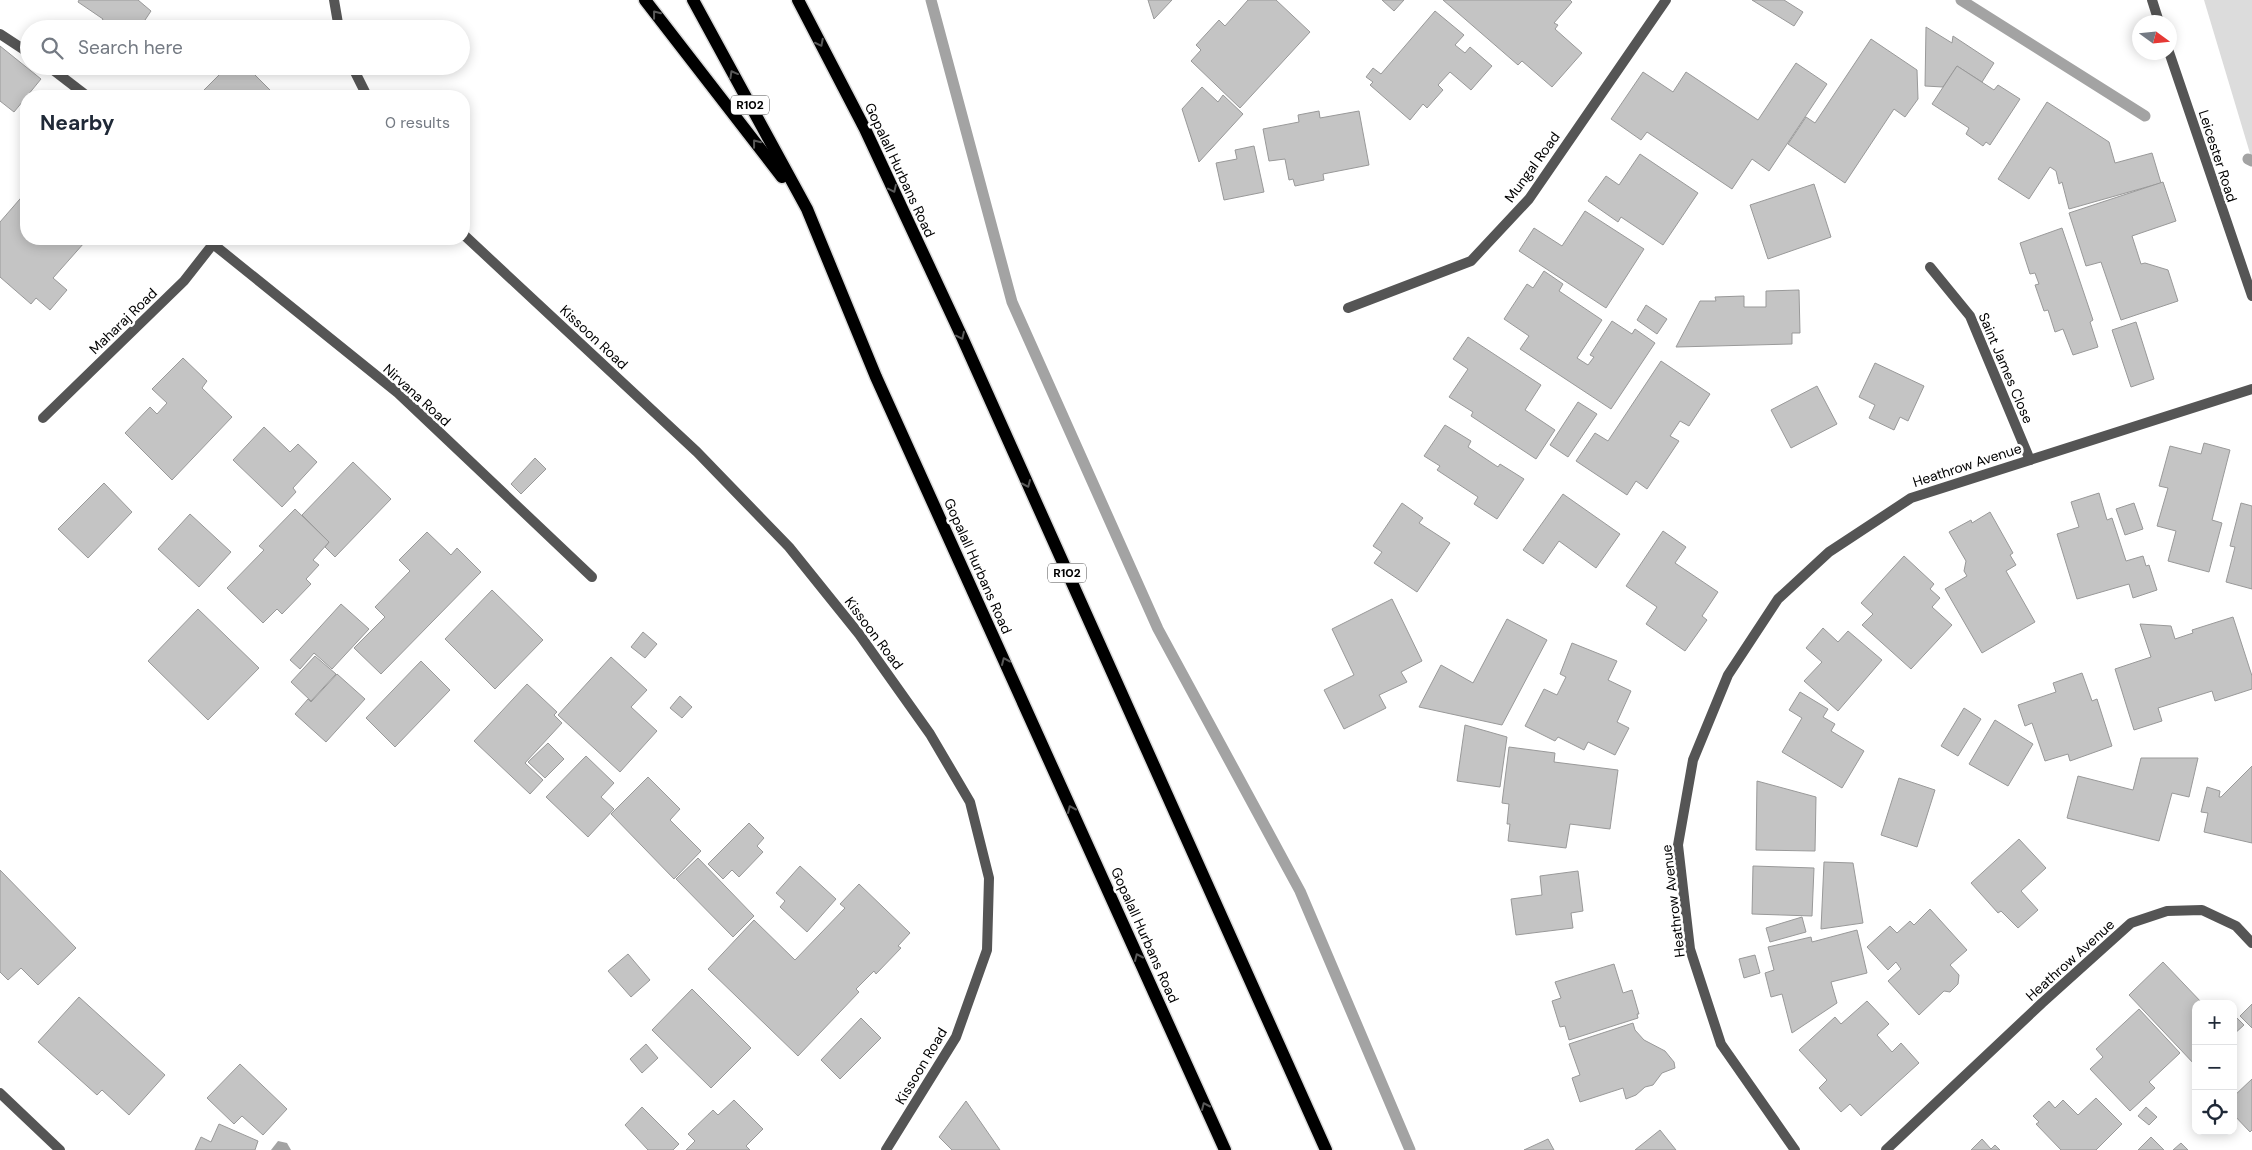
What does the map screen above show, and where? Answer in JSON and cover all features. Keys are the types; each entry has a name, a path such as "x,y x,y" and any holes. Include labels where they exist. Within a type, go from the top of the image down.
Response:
{"main road":[{"path":"645,0 807,209"},
{"name":"Gopalall Hurbans Road","path":"693,0 807,209 880,386 1225,1150"},
{"name":"Gopalall Hurbans Road","path":"798,0 865,129 962,337 1326,1150"}],"street":[{"path":"334,0 337,20"},
{"name":"Mungal Road","path":"1348,308 1471,261 1529,198 1666,0"},
{"path":"2152,0 2157,15"},
{"path":"0,34 20,47"},
{"name":"Leicester Road","path":"2172,60 2252,296"},
{"path":"60,75 79,90"},
{"path":"356,75 364,90"},
{"name":"Kissoon Road","path":"470,241 697,452 789,547 859,634 930,734 970,802 989,878 988,950 956,1037 886,1150"},
{"name":"Maharaj Road","path":"43,418 184,281 210,245"},
{"name":"Nirvana Road","path":"216,245 398,394 592,577"},
{"name":"Saint James Close","path":"1930,267 1970,316 2030,460"},
{"name":"Heathrow Avenue","path":"1795,1150 1721,1044 1690,949 1678,845 1693,760 1728,675 1778,599 1829,552 1911,498 2252,389"},
{"name":"Heathrow Avenue","path":"1886,1150 2130,923 2167,910 2202,910 2236,926 2252,943"},
{"path":"0,1093 60,1150"}],"shaded area":[{"path":"2204,0 2252,0 2252,160"},
{"path":"278,1141 287,1143 291,1150 271,1150"}],"building":[{"path":"79,0 138,0 151,11 145,20 102,20 78,2"},
{"path":"1148,0 1172,0 1154,19"},
{"path":"1248,0 1276,0 1310,32 1240,108 1191,61 1201,50 1196,45 1219,20 1225,26"},
{"path":"1382,0 1404,0 1394,11"},
{"path":"1443,0 1570,0 1572,2 1554,23 1558,25 1555,29 1582,53 1552,87 1522,61 1518,65"},
{"path":"1752,0 1784,0 1803,12 1794,26"},
{"path":"1435,11 1464,35 1455,45 1465,53 1470,47 1492,66 1471,90 1450,72 1438,85 1443,90 1427,108 1423,104 1410,120 1370,85 1373,82 1366,77 1373,68 1381,74"},
{"path":"1926,27 1952,43 1953,36 1994,63 1982,82 1957,66 1943,87 1925,86"},
{"path":"1871,39 1917,70 1918,99 1905,117 1894,109 1845,183 1788,144 1806,117 1815,123"},
{"path":"0,46 20,62 20,75 36,75 41,79 32,90 20,90 20,105 14,112 0,101"},
{"path":"1796,63 1827,84 1769,171 1752,159 1732,189 1647,132 1641,140 1611,119 1643,72 1673,92 1686,72 1758,120"},
{"path":"1957,66 1994,90 1998,85 2020,99 1990,145 1986,142 1983,146 1966,134 1969,128 1932,104"},
{"path":"219,75 255,75 270,90 204,90"},
{"path":"1202,87 1218,102 1223,95 1243,114 1199,162 1182,109"},
{"path":"2047,102 2109,142 2115,163 2152,153 2161,183 2069,209 2062,182 2059,184 2056,171 2050,167 2029,199 1998,179"},
{"path":"1319,111 1320,118 1359,111 1369,165 1323,174 1324,180 1295,186 1293,179 1289,180 1285,159 1269,161 1263,129 1299,122 1298,115"},
{"path":"1254,146 1264,192 1224,200 1216,163 1237,159 1235,150"},
{"path":"1640,154 1698,193 1663,245 1621,217 1618,222 1588,201 1606,176 1619,185"},
{"path":"2163,182 2176,221 2132,236 2141,264 2145,263 2168,270 2178,301 2121,320 2101,262 2086,266 2069,213"},
{"path":"1814,184 1831,237 1768,259 1750,205"},
{"path":"20,199 20,245 82,245 53,278 67,290 50,310 36,298 31,304 0,277 0,222"},
{"path":"1585,211 1644,249 1606,308 1519,251 1534,228 1562,246"},
{"path":"2062,228 2093,320 2090,322 2098,347 2073,355 2063,329 2055,332 2048,310 2044,311 2035,285 2039,284 2035,273 2030,274 2020,243"},
{"path":"1544,271 1563,284 1559,291 1602,320 1577,358 1588,365 1594,357 1590,355 1612,321 1632,334 1635,329 1655,343 1611,409 1520,349 1529,336 1504,319 1527,284 1533,288"},
{"path":"1799,290 1800,333 1792,333 1792,344 1676,347 1700,301 1716,301 1715,297 1744,296 1744,307 1766,307 1766,291"},
{"path":"1646,305 1667,319 1657,334 1637,320"},
{"path":"2136,322 2154,379 2131,387 2112,330"},
{"path":"1468,337 1541,385 1525,410 1555,430 1536,459 1471,416 1473,412 1449,397 1468,369 1453,359"},
{"path":"183,358 207,381 202,388 232,417 172,480 125,433 150,407 157,414 167,403 152,389"},
{"path":"1661,361 1710,394 1689,426 1680,421 1670,436 1679,441 1647,489 1636,481 1627,495 1576,461 1595,433 1608,441"},
{"path":"1875,363 1924,386 1908,421 1900,417 1894,430 1869,418 1875,405 1859,397"},
{"path":"1817,386 1837,424 1791,448 1771,410"},
{"path":"1578,402 1597,414 1568,457 1550,445"},
{"path":"1445,425 1471,441 1468,447 1498,467 1500,464 1524,479 1497,519 1474,504 1478,497 1437,470 1440,466 1424,456"},
{"path":"264,427 290,452 298,444 317,462 293,488 296,492 282,507 233,460"},
{"path":"2204,443 2230,450 2212,520 2222,523 2209,572 2168,561 2176,531 2157,526 2168,488 2159,486 2170,446 2201,454"},
{"path":"535,458 546,469 521,494 511,484"},
{"path":"353,462 391,499 335,557 325,547 329,542 302,515"},
{"path":"104,483 132,512 88,558 58,529"},
{"path":"2099,493 2107,520 2112,518 2126,561 2143,556 2146,566 2149,565 2157,590 2133,598 2129,584 2077,599 2057,534 2079,527 2071,502"},
{"path":"1563,494 1620,534 1596,568 1559,541 1543,564 1523,550"},
{"path":"1402,503 1423,518 1419,523 1450,543 1417,592 1374,563 1382,552 1373,546"},
{"path":"2134,503 2143,529 2125,535 2116,509"},
{"path":"2241,503 2252,506 2252,589 2226,582 2235,547 2230,546"},
{"path":"295,509 329,542 313,560 319,565 306,579 311,584 282,614 277,609 263,623 227,588 264,550 259,546"},
{"path":"1990,512 2013,553 2010,555 2016,565 2006,571 2035,622 1982,653 1945,589 1967,576 1964,571 1966,561 1949,532 1971,520 1972,523"},
{"path":"190,514 231,552 199,587 158,549"},
{"path":"1663,531 1686,547 1675,563 1718,592 1702,616 1707,620 1685,651 1646,624 1657,607 1626,586"},
{"path":"427,532 451,555 457,548 481,572 381,674 354,648 385,617 375,607 410,571 399,560"},
{"path":"1904,556 1934,584 1930,589 1940,598 1932,607 1952,625 1911,669 1862,625 1873,614 1861,603"},
{"path":"492,590 543,640 495,689 445,639"},
{"path":"1392,599 1422,661 1401,672 1407,682 1379,695 1386,708 1344,729 1324,690 1354,675 1332,629"},
{"path":"341,604 369,629 332,669 314,653 300,669 290,660"},
{"path":"198,609 259,668 208,720 148,661"},
{"path":"2233,617 2252,676 2252,689 2215,701 2212,691 2158,708 2162,721 2134,730 2115,669 2151,657 2140,624 2171,626 2175,639 2193,633 2192,630"},
{"path":"1507,619 1547,640 1502,725 1419,707 1441,665 1473,683"},
{"path":"1823,628 1838,642 1848,631 1882,660 1838,711 1804,681 1822,662 1806,648"},
{"path":"643,632 657,644 645,658 631,647"},
{"path":"1572,643 1617,661 1608,680 1631,691 1617,722 1629,728 1615,755 1588,742 1584,750 1558,737 1555,741 1525,726 1544,689 1557,695 1566,677 1560,674"},
{"path":"315,656 336,674 311,701 291,682"},
{"path":"611,657 647,690 631,707 657,731 620,772 558,715"},
{"path":"421,661 450,690 395,747 366,718"},
{"path":"2082,673 2092,701 2097,699 2112,746 2070,761 2068,754 2045,761 2032,723 2025,726 2018,705 2056,692 2053,683"},
{"path":"337,674 365,699 326,742 295,714 308,699 311,702"},
{"path":"527,684 557,712 554,715 562,723 525,763 543,780 530,794 474,741"},
{"path":"1800,692 1828,709 1823,717 1835,724 1831,731 1864,751 1842,788 1782,752 1802,718 1789,710"},
{"path":"680,696 692,707 682,718 670,708"},
{"path":"1964,708 1981,719 1958,756 1941,746"},
{"path":"1995,720 2033,744 2008,786 1969,764"},
{"path":"1465,725 1507,737 1500,787 1457,781"},
{"path":"548,743 564,759 545,778 528,762"},
{"path":"1509,747 1555,753 1554,762 1618,770 1610,829 1570,824 1566,848 1508,841 1510,824 1507,824 1509,804 1502,803"},
{"path":"586,756 614,783 601,797 614,809 588,837 546,797"},
{"path":"2141,758 2198,758 2189,797 2172,793 2159,841 2067,818 2078,776 2133,790"},
{"path":"2252,766 2252,843 2204,832 2208,813 2201,812 2207,787 2220,791 2219,797 2221,797"},
{"path":"648,777 680,809 670,820 701,851 674,879 611,814"},
{"path":"1899,778 1935,790 1917,847 1881,835"},
{"path":"1757,781 1816,797 1815,851 1756,850"},
{"path":"749,823 764,838 757,846 763,852 739,877 732,870 723,879 708,864"},
{"path":"2019,839 2046,868 2021,891 2038,910 2018,928 2001,911 1998,913 1971,883"},
{"path":"698,858 754,916 733,937 676,879"},
{"path":"1824,862 1853,863 1863,923 1821,929"},
{"path":"800,866 836,899 807,932 780,907 785,901 776,893"},
{"path":"1753,866 1814,868 1812,916 1752,914"},
{"path":"0,870 76,948 38,985 21,968 8,980 0,972"},
{"path":"1578,871 1583,911 1571,913 1573,928 1516,935 1511,899 1542,895 1540,876"},
{"path":"859,884 910,933 898,946 901,948 876,974 874,971 856,989 859,992 798,1056 708,969 754,920 795,960 845,908 840,904"},
{"path":"1930,909 1967,950 1950,965 1959,975 1958,984 1950,992 1944,991 1919,1015 1888,981 1901,969 1896,962 1888,970 1867,947 1890,926 1897,933 1910,921 1914,925"},
{"path":"1802,917 1806,932 1770,942 1766,928"},
{"path":"1857,930 1867,973 1831,982 1837,1003 1792,1033 1782,994 1771,997 1765,973 1774,970 1768,947 1811,937 1812,942"},
{"path":"628,954 650,980 631,997 608,971"},
{"path":"1755,955 1760,973 1744,978 1739,959"},
{"path":"2163,962 2199,1000 2192,1000 2192,1062 2129,995"},
{"path":"1614,964 1623,993 1632,990 1639,1014 1637,1014 1638,1018 1569,1040 1565,1026 1560,1027 1552,1001 1561,998 1555,982"},
{"path":"692,989 751,1048 711,1088 652,1030"},
{"path":"79,997 165,1075 129,1115 102,1090 97,1095 38,1042"},
{"path":"1867,1001 1889,1024 1877,1035 1892,1052 1901,1043 1919,1063 1861,1116 1850,1104 1841,1112 1819,1088 1827,1080 1799,1050 1835,1017 1841,1024"},
{"path":"2252,1004 2252,1028 2240,1016"},
{"path":"2139,1009 2180,1053 2149,1082 2155,1088 2130,1111 2090,1069 2103,1057 2096,1049"},
{"path":"861,1018 881,1038 840,1079 821,1060"},
{"path":"2237,1018 2244,1025 2237,1031"},
{"path":"1633,1023 1635,1030 1644,1040 1665,1051 1674,1062 1675,1068 1662,1073 1653,1085 1645,1087 1636,1095 1626,1099 1623,1088 1580,1102 1572,1078 1580,1075 1569,1044"},
{"path":"646,1044 658,1058 642,1073 630,1059"},
{"path":"240,1064 287,1109 263,1135 242,1116 234,1124 207,1098"},
{"path":"2252,1079 2252,1130 2250,1132 2237,1118 2237,1093"},
{"path":"2096,1098 2122,1124 2096,1150 2061,1150 2036,1124 2039,1122 2033,1116 2049,1101 2055,1108 2063,1100 2078,1115"},
{"path":"734,1100 763,1129 746,1146 750,1150 686,1150 695,1141 688,1134 713,1110 718,1115"},
{"path":"966,1101 1000,1150 952,1150 939,1137"},
{"path":"642,1107 679,1144 673,1150 648,1150 625,1125"},
{"path":"2146,1107 2157,1117 2149,1125 2138,1116"},
{"path":"219,1124 258,1141 255,1150 195,1150 201,1137 211,1142"},
{"path":"1660,1130 1676,1150 1635,1150"},
{"path":"2151,1137 2164,1150 2138,1150"},
{"path":"1548,1139 1554,1150 1524,1150"},
{"path":"1982,1139 1991,1149 1995,1145 2000,1150 1971,1150"},
{"path":"2181,1143 2188,1150 2173,1150"}],"waterway":[{"path":"931,0 1012,302 1158,629 1300,891 1410,1150"},
{"path":"1961,0 2145,116"},
{"path":"2248,159 2252,161"}]}
